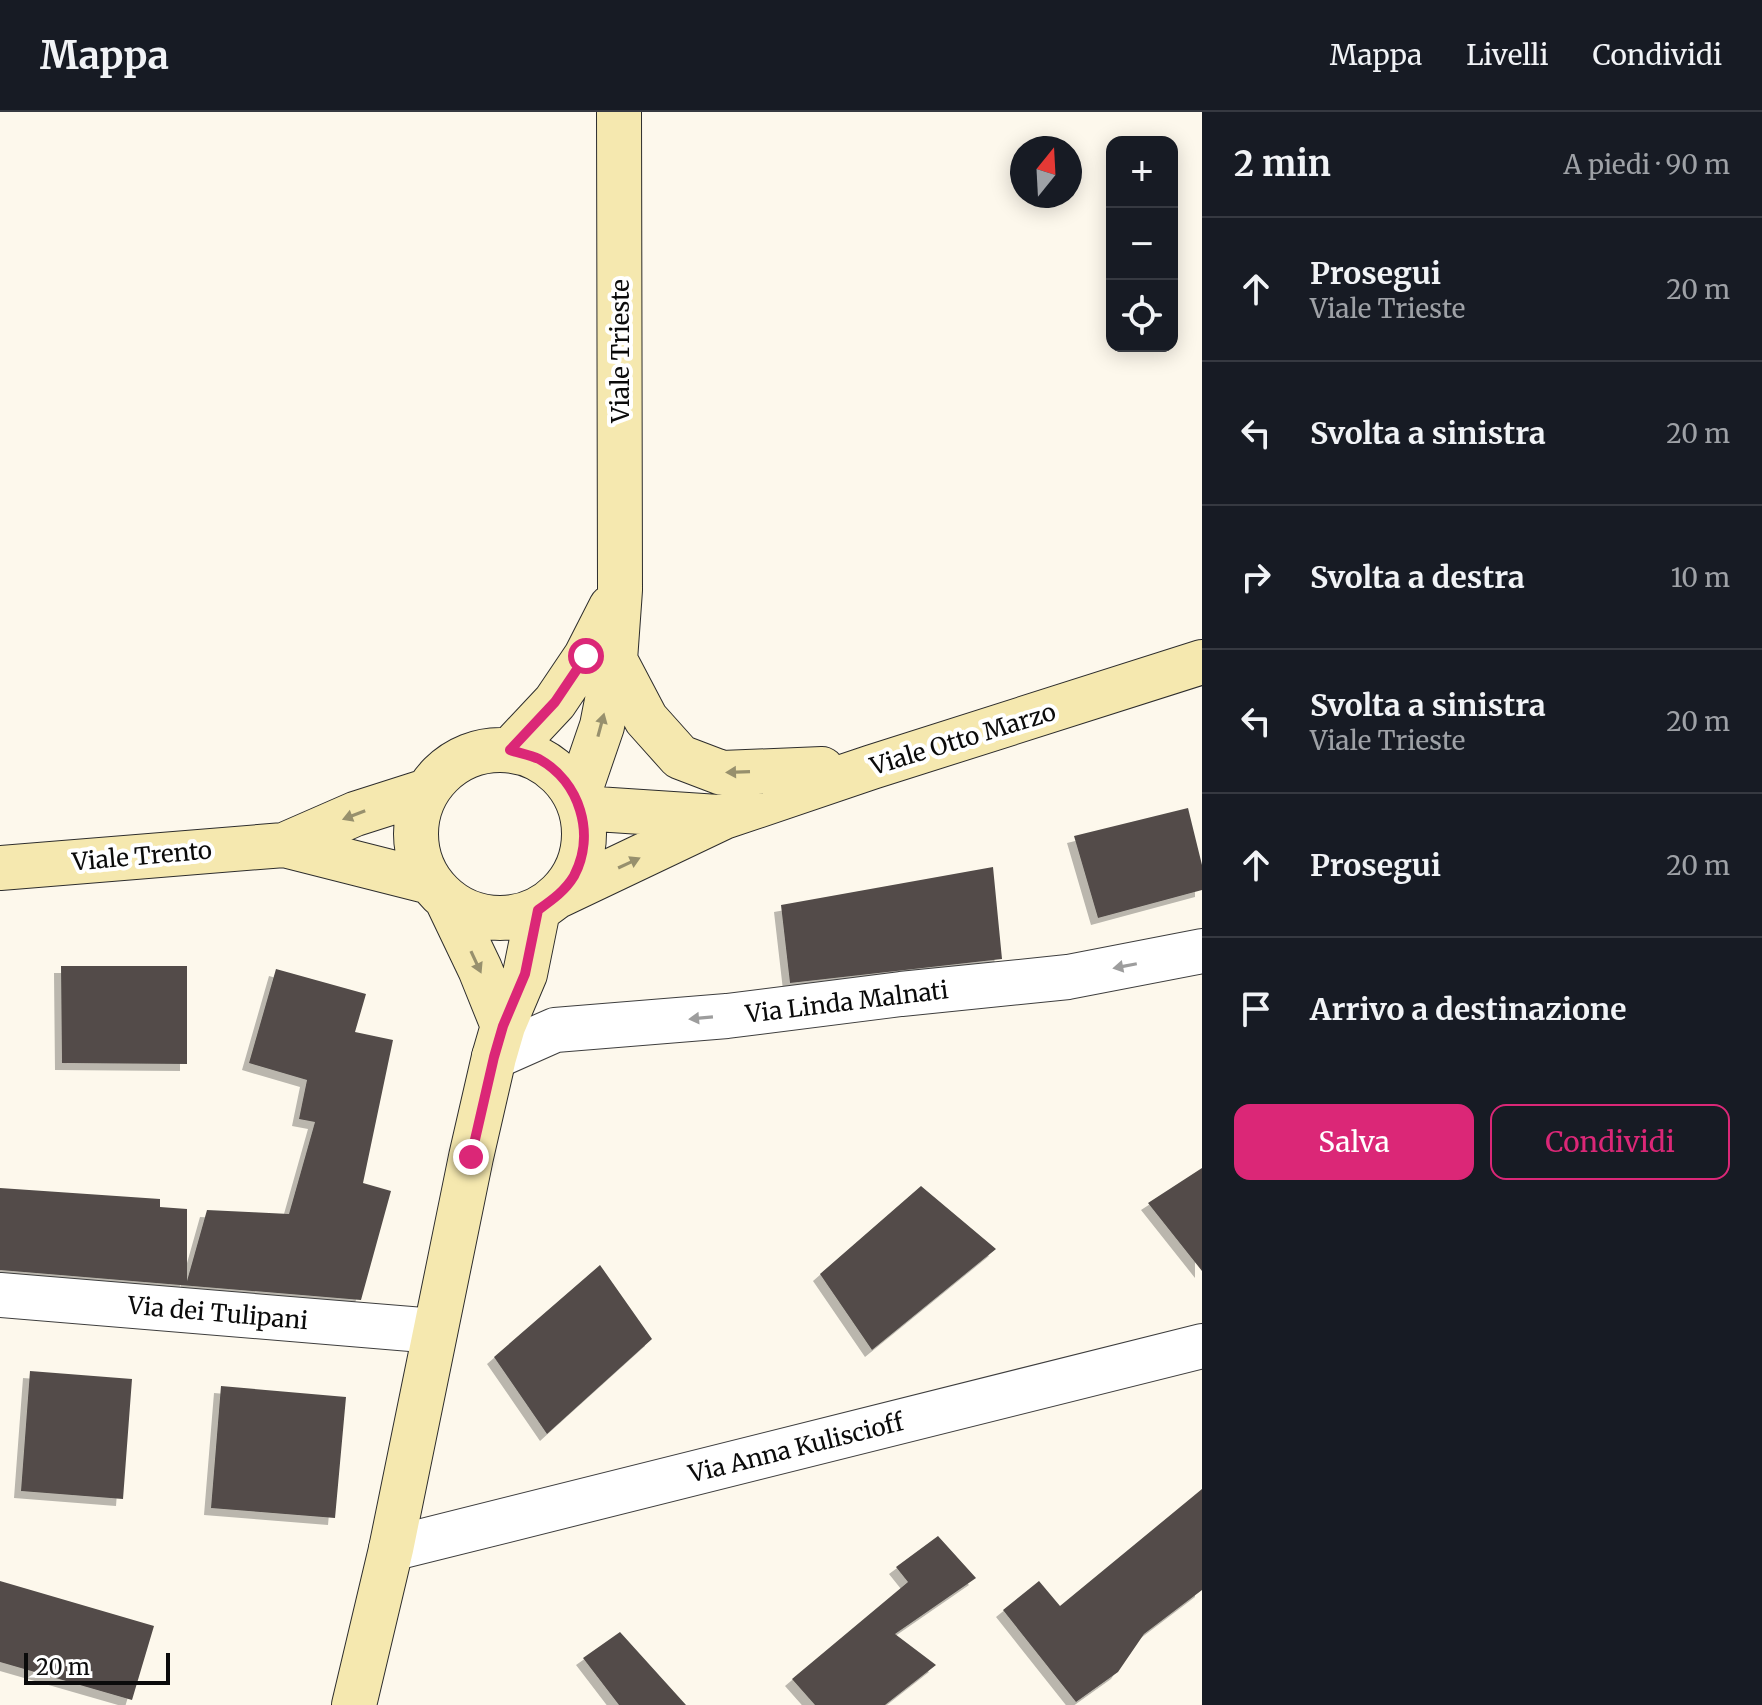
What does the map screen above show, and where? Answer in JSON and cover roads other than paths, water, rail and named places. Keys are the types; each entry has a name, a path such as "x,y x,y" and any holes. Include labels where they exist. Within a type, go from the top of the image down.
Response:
{"street":[{"name":"Viale Trieste","path":"579,804 602,726 615,660 620,590 619,112"},
{"name":"Viale Trieste","path":"510,750 555,702 586,656 620,590"},
{"path":"615,660 646,719 680,757 722,773 872,767"},
{"name":"Viale Otto Marzo","path":"548,903 724,817 1202,662"},
{"path":"438,891 468,912 491,918 516,918 548,903 573,877 582,856 585,832 579,804 561,775 538,758 510,750 485,751 462,758 442,772 419,807 415,824 416,849 421,867 438,891 480,969 498,1041"},
{"name":"Viale Trento","path":"0,868 284,845 355,814 427,791"},
{"name":"Viale Otto Marzo","path":"579,804 724,817"},
{"name":"Viale Trento","path":"284,845 438,891"},
{"path":"354,1705 391,1549 498,1041 525,974 548,903"},
{"name":"Via Linda Malnati","path":"498,1041 555,1030 727,1016 1068,977 1202,951"},
{"name":"Via dei Tulipani","path":"0,1295 435,1331"},
{"name":"Via Anna Kuliscioff","path":"391,1549 1202,1346"}]}
